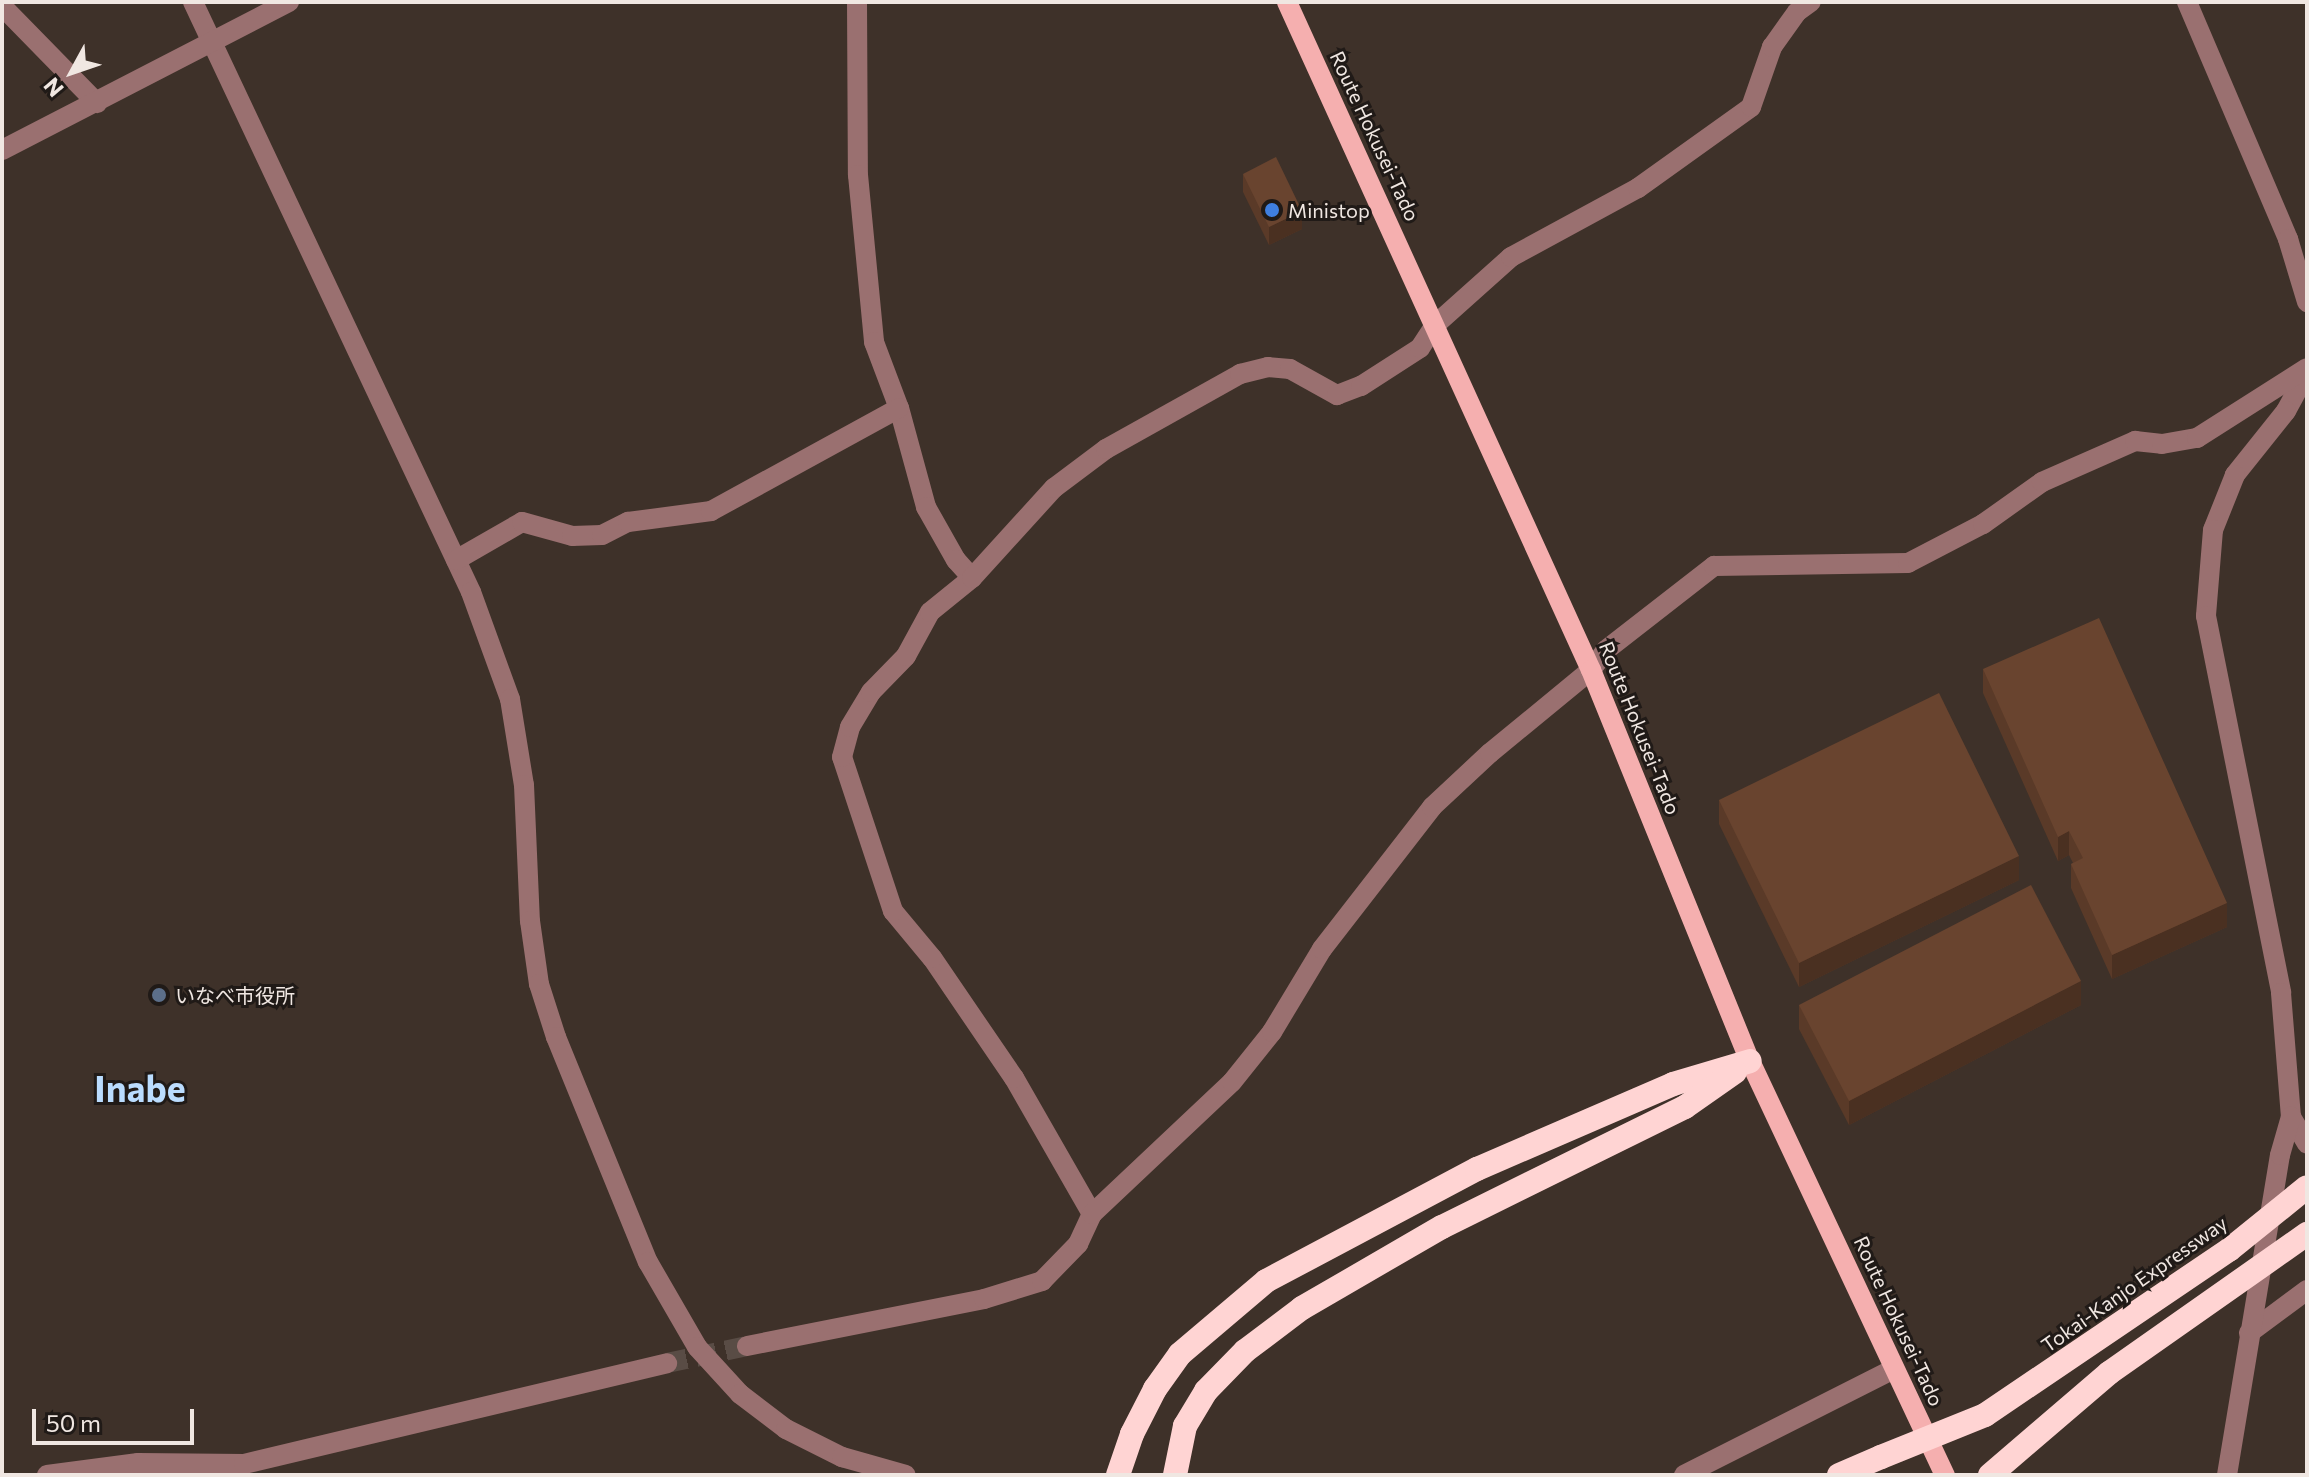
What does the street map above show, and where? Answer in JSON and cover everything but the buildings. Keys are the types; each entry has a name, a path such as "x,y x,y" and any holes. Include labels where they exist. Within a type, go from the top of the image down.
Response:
{"highway":[{"path":"1118,1475 1132,1434 1155,1389 1180,1354 1266,1281 1477,1169 1673,1084 1750,1061"},
{"path":"1175,1475 1185,1426 1206,1391 1245,1351 1302,1308 1442,1227 1685,1107 1750,1061"},
{"name":"Tokai-Kanjo Expressway","path":"1839,1475 1985,1415 2229,1250 2307,1187"},
{"path":"1990,1475 2109,1373 2307,1234"}],"main road":[{"name":"Route Hokusei-Tado","path":"1287,2 1591,670 1750,1061 1945,1475"}],"street":[{"path":"193,2 456,560 510,699 524,785 530,921 539,984 556,1037 648,1262 697,1347 740,1394 786,1429 828,1450 906,1475"},
{"path":"2,150 97,103 211,39 289,2"},
{"path":"857,2 858,175 874,342 899,408 926,507 956,560 972,578"},
{"path":"1092,1214 1014,1078 932,958 893,911 842,757 850,727 871,692 906,656 930,612 972,578 1054,488 1106,449 1240,374 1268,367 1290,369 1337,395 1361,386 1420,348 1435,325 1511,257 1638,188 1751,107 1772,47 1797,12 1811,2"},
{"path":"2187,2 2288,239 2307,302"},
{"path":"2,6 97,103"},
{"path":"747,1346 984,1299 1042,1281 1078,1244 1092,1214 1232,1082 1272,1032 1322,949 1432,807 1490,753 1591,670 1606,650 1714,566 1908,563 1983,524 2042,482 2135,441 2162,444 2197,438 2307,370"},
{"path":"2227,1475 2280,1155 2291,1117 2281,993 2206,616 2213,530 2235,475 2286,411 2307,370"},
{"path":"456,560 522,522 572,536 602,535 628,522 711,511 899,408"},
{"path":"2291,1117 2306,1139"},
{"path":"2249,1333 2307,1290"},
{"path":"47,1475 138,1463 244,1464 667,1363"},
{"path":"1684,1475 1894,1369"}],"tunnel":[{"path":"667,1363 747,1346"}],"place":[{"name":"Ministop","path":"1272,210"},
{"name":"いなべ市役所","path":"159,995"}],"district":[{"name":"Inabe","path":"140,1088"}]}
